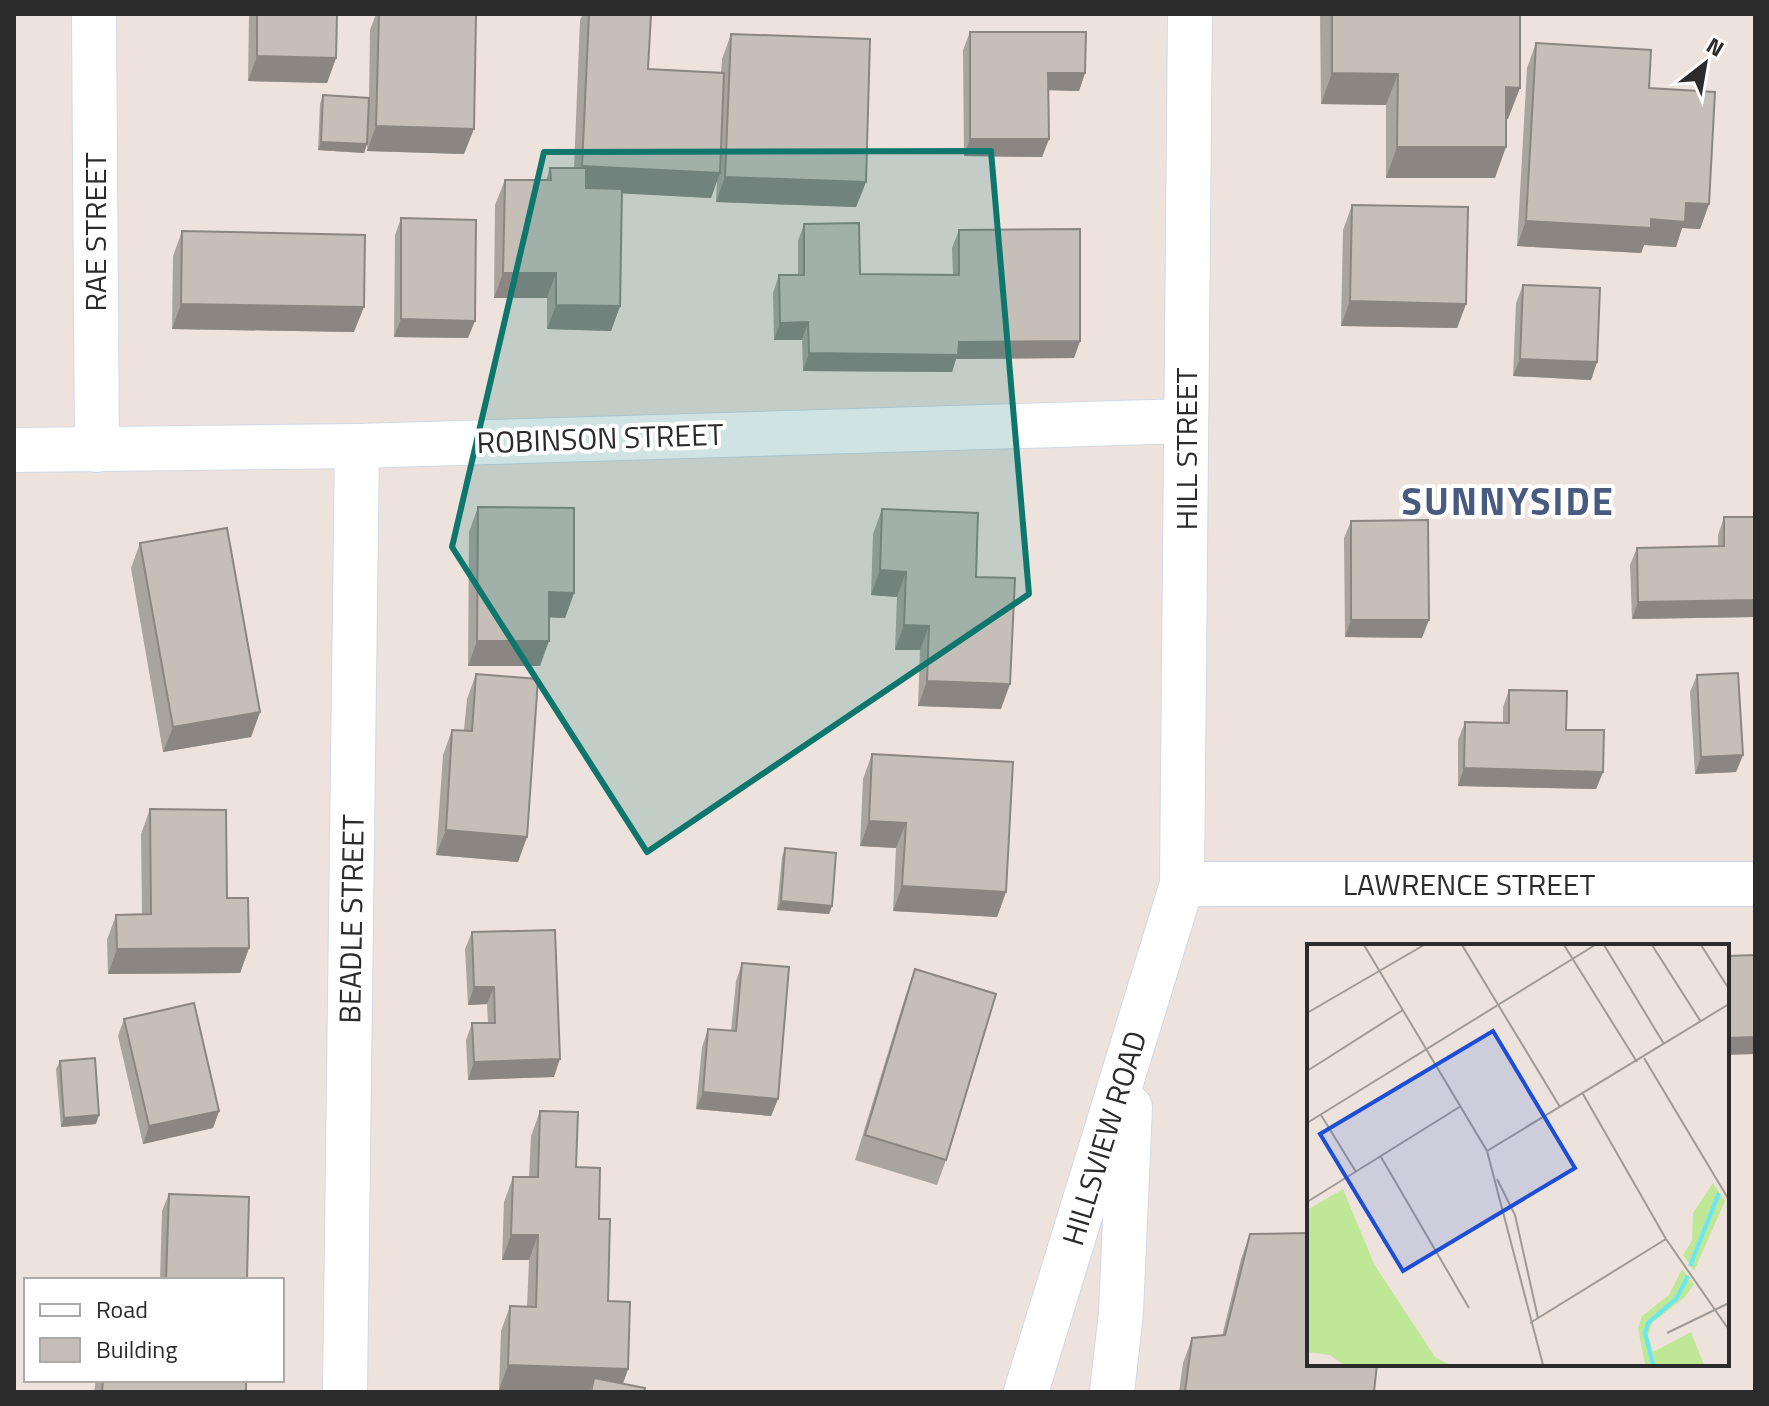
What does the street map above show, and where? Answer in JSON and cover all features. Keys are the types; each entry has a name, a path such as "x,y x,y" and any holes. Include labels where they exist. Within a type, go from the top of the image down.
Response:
{"street":[{"name":"RAE STREET","path":"94,14 97,450"},
{"name":"HILL STREET","path":"1182,884 1190,14"},
{"name":"ROBINSON STREET","path":"14,450 357,446 1186,421"},
{"name":"BEADLE STREET","path":"345,1392 357,446"},
{"name":"LAWRENCE STREET","path":"1182,884 1755,884"},
{"name":"HILLSVIEW ROAD","path":"1026,1392 1182,884"},
{"path":"1112,1392 1121,1313 1133,1044"}],"highlighted area":[{"path":"991,151 1029,594 647,852 452,547 544,152"}],"building":[{"path":"257,14 337,14 336,58 257,56"},
{"path":"379,14 476,14 474,129 376,126"},
{"path":"589,14 651,14 648,69 724,73 720,173 582,166"},
{"path":"1332,14 1520,14 1520,88 1506,87 1506,147 1397,147 1398,74 1332,73"},
{"path":"970,32 1086,32 1085,73 1048,73 1049,139 970,139"},
{"path":"731,34 870,39 866,182 725,177"},
{"path":"1536,43 1651,50 1649,88 1715,92 1709,204 1686,203 1685,222 1651,219 1651,228 1526,221"},
{"path":"323,95 369,98 367,144 321,142"},
{"path":"550,168 586,168 586,188 622,189 620,306 556,305 556,273 503,273 505,180 551,180"},
{"path":"1352,205 1468,207 1466,304 1350,301"},
{"path":"401,218 476,220 475,321 401,319"},
{"path":"859,223 860,274 959,275 959,230 1080,229 1080,341 959,342 958,355 809,353 808,322 780,323 779,275 804,275 804,224"},
{"path":"182,231 365,235 364,307 181,304"},
{"path":"1523,285 1600,288 1597,362 1520,359"},
{"path":"478,507 574,508 574,593 549,592 549,641 477,641"},
{"path":"882,509 978,513 976,577 1015,578 1010,684 927,681 929,626 904,625 906,572 880,570"},
{"path":"1724,517 1755,517 1755,600 1638,602 1637,548 1724,546"},
{"path":"1428,520 1429,620 1351,620 1351,521"},
{"path":"227,528 260,712 173,727 140,543"},
{"path":"1738,673 1743,755 1701,757 1697,675"},
{"path":"476,674 538,679 527,837 446,830 452,730 472,731"},
{"path":"1509,690 1567,691 1566,730 1604,730 1603,772 1464,768 1465,722 1509,723"},
{"path":"872,754 1013,762 1006,892 902,886 906,823 869,821"},
{"path":"150,809 226,810 227,898 248,898 249,948 117,949 116,915 151,914"},
{"path":"785,848 836,853 832,906 781,901"},
{"path":"555,930 560,1059 474,1062 472,1023 495,1023 494,987 474,987 472,932"},
{"path":"1755,955 1755,1037 1729,1038 1729,956"},
{"path":"742,963 789,967 778,1099 703,1092 708,1029 736,1031"},
{"path":"915,969 996,994 946,1160 865,1135"},
{"path":"194,1003 219,1111 149,1126 124,1019"},
{"path":"95,1058 99,1115 64,1118 60,1061"},
{"path":"540,1111 578,1112 576,1167 600,1168 599,1219 610,1219 608,1301 630,1302 628,1369 508,1365 510,1306 536,1307 538,1235 511,1235 513,1177 538,1177"},
{"path":"169,1194 249,1197 247,1278 166,1278"},
{"path":"1307,1233 1307,1366 1377,1366 1374,1392 1185,1392 1192,1338 1225,1335 1250,1234"},
{"path":"594,1378 645,1388 644,1392 591,1392"},
{"path":"103,1382 246,1382 246,1392 102,1392"}],"district":[{"name":"SUNNYSIDE","path":"1508,501"}]}
